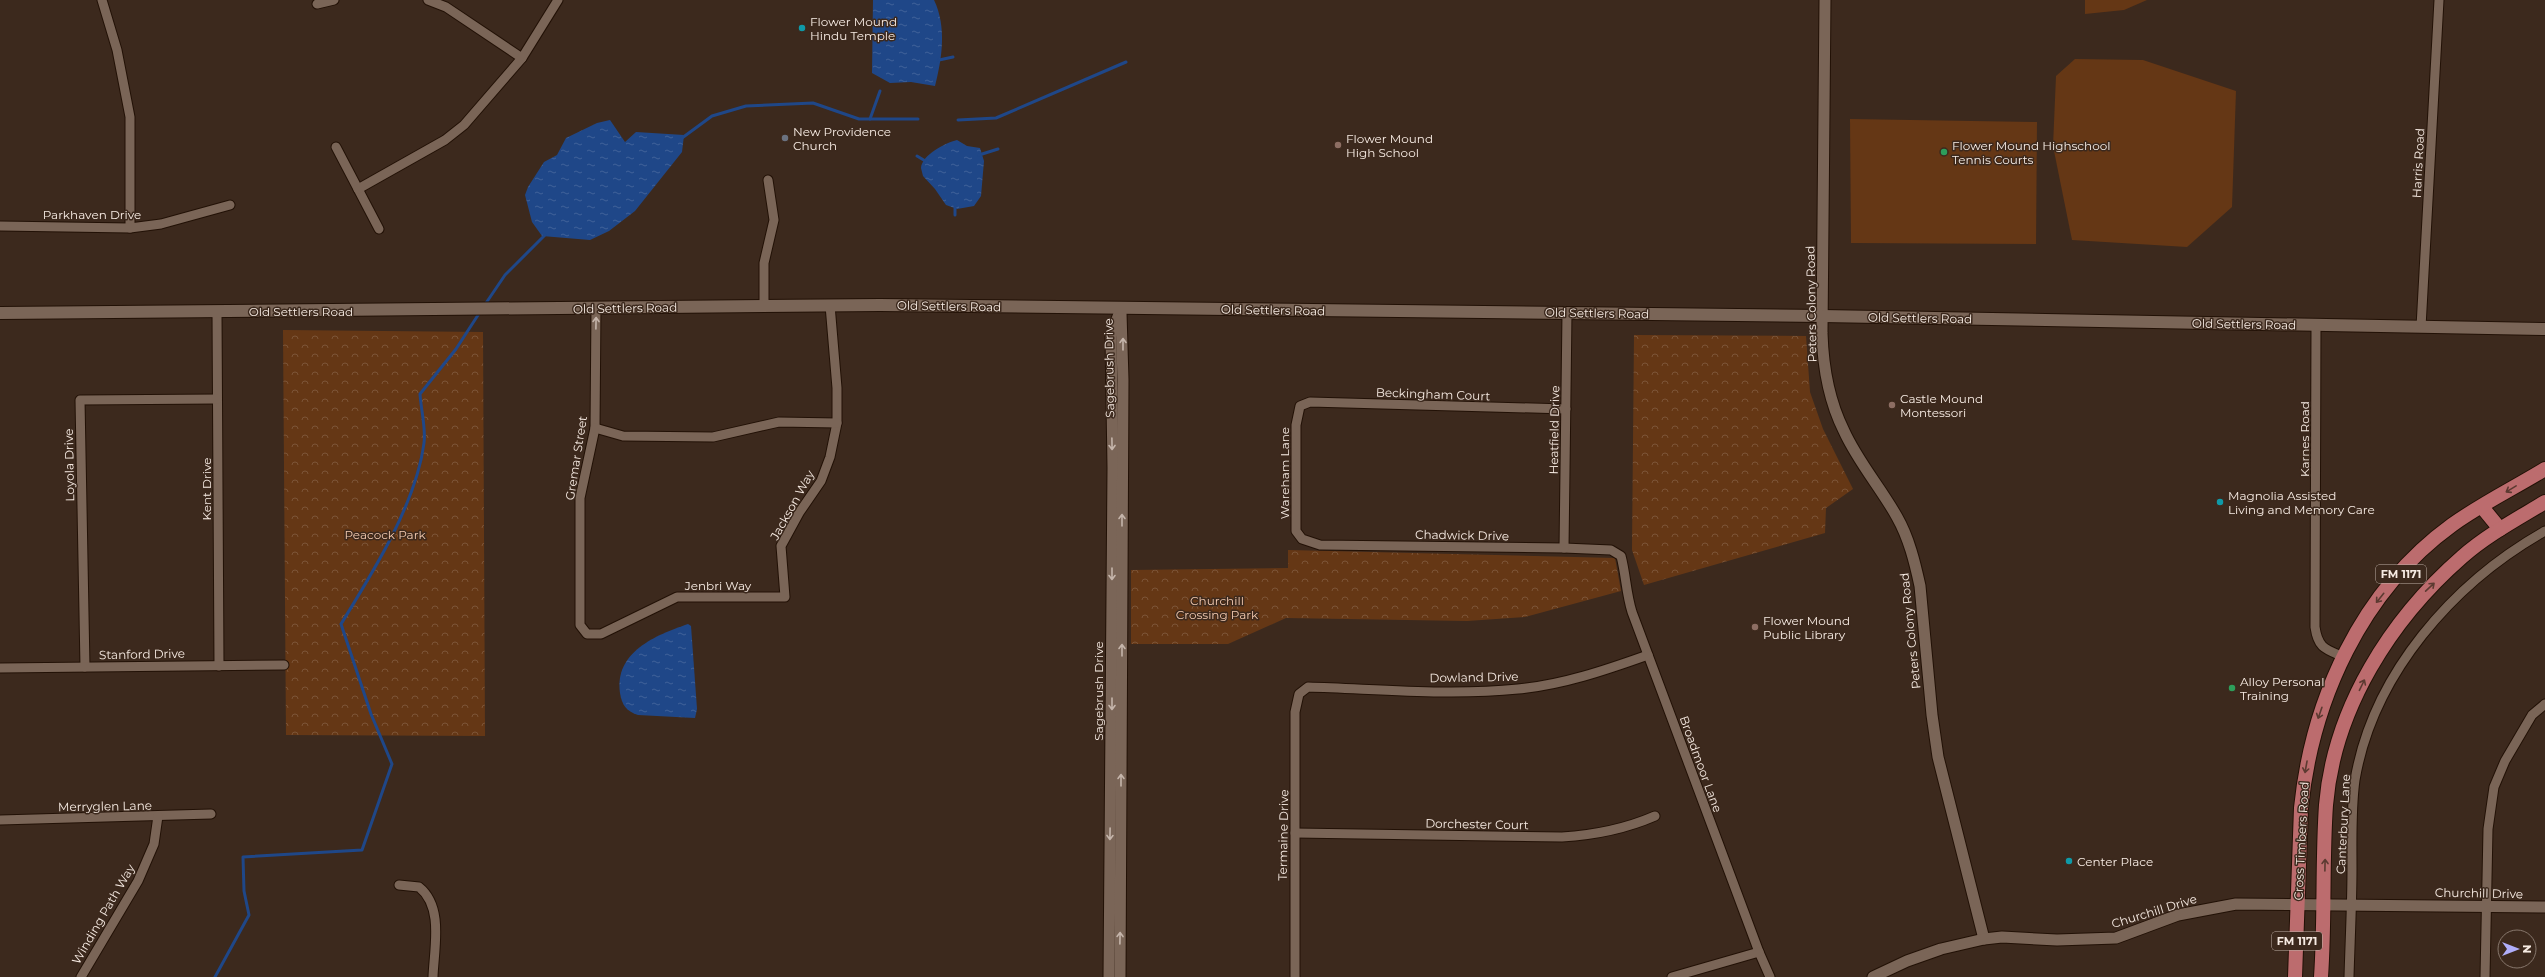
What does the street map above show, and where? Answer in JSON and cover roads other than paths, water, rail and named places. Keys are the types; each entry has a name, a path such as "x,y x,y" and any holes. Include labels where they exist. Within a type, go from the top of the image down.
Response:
{"main road":[{"name":"Old Settlers Road","path":"0,313 830,305 1822,316 2545,329"},
{"name":"Cross Timbers Road","path":"2295,977 2304,781 2314,729 2326,696 2344,657 2376,603 2398,576 2452,525 2545,470"},
{"name":"Cross Timbers Road","path":"2321,977 2327,798 2338,741 2352,706 2367,675 2404,616 2426,591 2463,556 2500,529 2545,502"},
{"path":"2482,507 2500,529"}],"street":[{"path":"102,0 117,50 130,117 130,228"},
{"path":"317,4 334,0"},
{"path":"428,0 446,7 522,58"},
{"path":"358,189 445,140 464,125 522,58 558,0"},
{"name":"Peters Colony Road","path":"1825,0 1822,316 1826,370 1837,415 1852,446 1898,518 1916,568 1920,586 1932,715 1938,757 1984,939"},
{"name":"Harris Road","path":"2421,327 2439,0"},
{"path":"336,146 379,229"},
{"path":"764,306 764,263 774,220 768,180"},
{"name":"Parkhaven Drive","path":"0,226 130,228 162,224 230,205"},
{"name":"Jackson Way","path":"785,597 781,546 799,513 821,481 830,457 837,423 837,388 830,305"},
{"name":"Gremar Street","path":"587,634 580,625 580,498 595,428 596,308"},
{"name":"Sagebrush Drive","path":"1120,977 1111,336 1121,308"},
{"name":"Kent Drive","path":"217,312 219,666"},
{"name":"Heatfield Drive","path":"1564,548 1567,313"},
{"name":"Karnes Road","path":"2316,325 2316,639 2323,648 2344,657"},
{"name":"Loyola Drive","path":"85,667 80,400 217,399"},
{"name":"Beckingham Court","path":"1300,406 1310,402 1566,409"},
{"name":"Wareham Lane","path":"1300,406 1296,425 1296,531 1302,539"},
{"path":"595,428 623,436 713,437 779,422 837,423"},
{"name":"Canterbury Lane","path":"2349,977 2355,781 2363,746 2383,694 2426,631 2471,583 2545,531"},
{"name":"Chadwick Drive","path":"1302,539 1320,545 1564,548 1610,550 1621,556"},
{"name":"Broadmoor Lane","path":"1621,556 1625,574 1626,590 1648,655 1759,952 1770,977"},
{"name":"Jenbri Way","path":"587,634 601,634 677,597 785,597"},
{"name":"Dowland Drive","path":"1299,694 1308,687 1482,692 1520,689 1594,673 1648,655"},
{"name":"Stanford Drive","path":"0,668 284,665"},
{"name":"Termaine Drive","path":"1295,977 1295,712 1299,694"},
{"path":"2485,977 2488,829 2494,787 2505,761 2532,715 2545,704"},
{"name":"Sagebrush Drive","path":"1109,977 1116,738"},
{"name":"Merryglen Lane","path":"0,820 211,814"},
{"name":"Winding Path Way","path":"81,977 138,881 154,844 158,816"},
{"name":"Dorchester Court","path":"1295,833 1562,837 1590,836 1631,827 1655,816"},
{"path":"399,885 419,887 431,901 435,913 433,977"},
{"name":"Churchill Drive","path":"1873,977 1907,961 1941,949 1984,939 2002,937 2057,940 2116,938 2194,912 2236,904 2487,905 2545,907"},
{"path":"1672,977 1759,952"}],"water":[{"path":"873,0 934,0 941,21 942,32 940,65 935,86 911,82 890,83 872,73"},
{"path":"610,120 625,142 636,132 684,135 682,152 635,211 609,231 590,240 542,236 532,222 525,195 528,187 544,162 557,155 566,138 597,123"},
{"path":"957,140 967,146 980,148 984,161 981,196 974,206 957,209 946,205 935,189 923,176 921,168 925,159 935,150"},
{"path":"688,624 691,626 697,709 695,718 638,715 630,712 622,701 620,693 620,679 624,666 630,656 651,640"}],"waterway":[{"path":"939,60 953,57"},
{"path":"958,120 996,118 1126,62"},
{"path":"870,119 880,91"},
{"path":"682,138 712,116 746,106 813,103 859,119 918,119"},
{"path":"979,155 998,149"},
{"path":"917,156 927,162"},
{"path":"955,205 955,215"},
{"path":"484,306 505,275 545,235"},
{"path":"215,977 249,915 244,891 243,857 362,850 392,764 371,714 341,624 392,537 412,490 424,443 424,425 420,394 456,349 480,312"}],"place":[{"name":"Flower Mound Hindu Temple","path":"802,28"},
{"name":"New Providence Church","path":"785,138"},
{"name":"Flower Mound High School","path":"1338,145"},
{"name":"Flower Mound Highschool Tennis Courts","path":"1944,152"},
{"name":"Castle Mound Montessori","path":"1892,405"},
{"name":"Magnolia Assisted Living and Memory Care","path":"2220,502"},
{"name":"Flower Mound Public Library","path":"1755,627"},
{"name":"Alloy Personal Training","path":"2232,688"},
{"name":"Center Place","path":"2069,861"}],"park label":[{"name":"Peacock Park","path":"385,534"},
{"name":"Churchill Crossing Park","path":"1217,607"}]}
